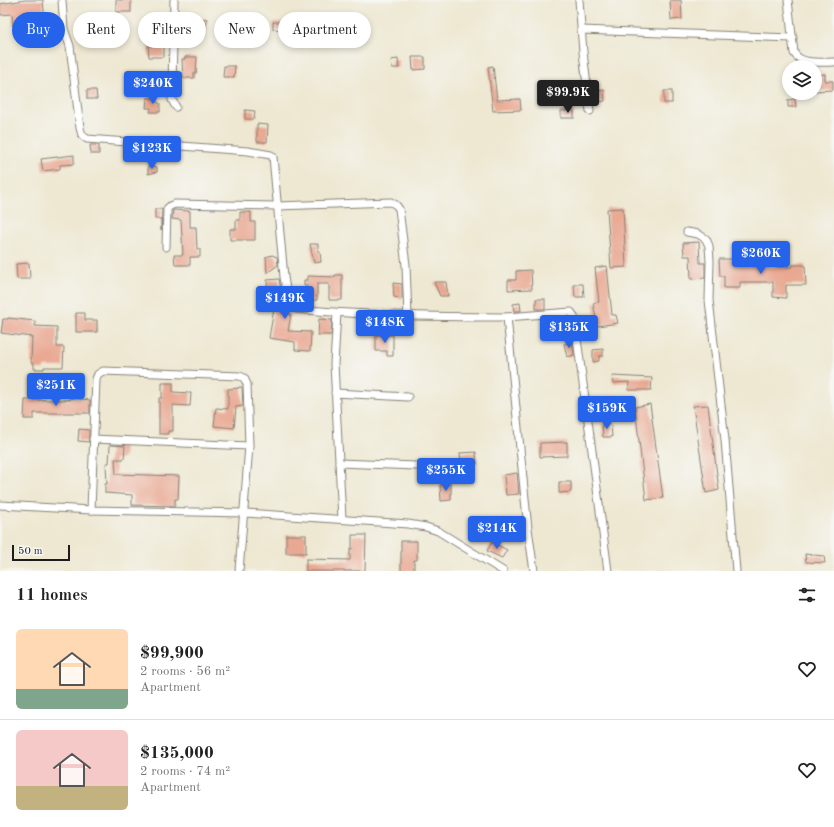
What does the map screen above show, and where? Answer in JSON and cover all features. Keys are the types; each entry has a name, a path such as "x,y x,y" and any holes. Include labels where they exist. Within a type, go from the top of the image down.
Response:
{"street":[{"path":"62,0 64,29 70,46 80,128 82,135 87,139 248,151 271,155 273,159 284,277 288,302 292,307 297,309 337,313 408,317 507,317 571,312 574,316 608,571"},
{"path":"174,0 172,100 176,107"},
{"path":"579,0 582,52 590,111"},
{"path":"788,0 794,53 796,57 800,60 812,62 834,62"},
{"path":"581,30 792,38"},
{"path":"166,246 167,209 175,204 277,206 391,202 396,205 399,210 406,265 408,317"},
{"path":"687,232 698,234 706,239 709,246 709,300 725,440 736,571"},
{"path":"337,313 334,364 342,519"},
{"path":"507,317 528,529 534,571"},
{"path":"91,510 96,379 98,374 103,371 240,376 244,378 247,384 249,446 245,513 239,571"},
{"path":"336,393 408,397"},
{"path":"93,438 249,446"},
{"path":"339,462 416,466"},
{"path":"0,505 91,510 245,513 408,524 438,531 503,571"}],"building":[{"path":"25,0 43,0 44,12 12,12 12,14 0,15 0,4"},
{"path":"116,0 131,0 131,12 116,12"},
{"path":"670,0 681,0 682,19 671,20"},
{"path":"273,22 278,22 278,29 273,29"},
{"path":"148,48 164,48 164,57 149,57"},
{"path":"185,57 197,57 196,73 194,73 194,78 183,78 182,59 185,59"},
{"path":"412,57 425,57 425,69 413,70"},
{"path":"398,59 399,68 392,68 391,60"},
{"path":"224,66 235,66 234,77 223,77"},
{"path":"493,66 497,100 520,99 521,110 493,111 488,67"},
{"path":"822,74 825,74 825,81 833,81 833,90 822,91"},
{"path":"87,90 96,90 97,99 87,99"},
{"path":"604,90 605,101 599,102 597,91"},
{"path":"664,91 672,91 672,103 664,103"},
{"path":"147,98 157,98 157,103 160,103 160,112 150,112 151,108 146,108"},
{"path":"788,100 795,100 796,107 788,107"},
{"path":"245,110 255,111 254,119 245,119"},
{"path":"561,111 574,111 574,118 561,118"},
{"path":"257,124 268,125 267,142 257,142"},
{"path":"90,145 99,145 99,154 91,154"},
{"path":"74,155 74,164 60,165 60,169 43,171 41,159"},
{"path":"148,166 157,167 157,172 148,174"},
{"path":"623,208 626,267 611,268 607,209"},
{"path":"155,209 162,209 161,230 161,219 155,219"},
{"path":"173,210 190,211 190,227 196,227 197,249 200,249 200,257 190,257 190,265 175,265 174,255 183,255 181,220 172,219"},
{"path":"240,212 251,212 251,222 255,222 255,240 230,240 230,229 236,229 236,220 240,220"},
{"path":"699,242 700,263 705,263 705,278 691,279 690,256 684,256 683,243"},
{"path":"310,244 318,244 321,262 314,263"},
{"path":"272,255 277,257 278,265 267,273 266,257"},
{"path":"719,259 760,259 760,267 792,267 792,265 805,265 806,285 786,285 786,298 773,297 773,282 740,282 740,288 724,288 724,276 720,276"},
{"path":"29,263 30,279 17,279 16,264"},
{"path":"607,266 612,315 616,315 618,323 591,327 590,319 596,318 593,303 599,302 595,268"},
{"path":"531,270 532,289 508,290 508,280 516,280 516,271"},
{"path":"335,275 342,275 342,300 329,300 329,284 317,284 317,300 306,300 307,286 304,286 304,280 308,280 308,276 335,277"},
{"path":"279,279 282,296 282,313 291,314 288,331 311,332 310,351 295,350 295,342 269,338 274,309 271,309 271,298 268,298 267,280"},
{"path":"434,282 446,282 448,296 440,296"},
{"path":"393,283 402,284 402,299 394,297"},
{"path":"574,284 583,284 584,297 575,297"},
{"path":"536,299 545,299 545,309 536,309"},
{"path":"520,303 521,311 514,311 513,304"},
{"path":"76,313 85,313 85,320 97,320 97,332 76,332"},
{"path":"8,318 35,321 35,326 57,327 57,347 64,347 63,367 44,367 44,369 34,369 34,363 31,363 32,337 1,333 3,319"},
{"path":"563,318 563,324 549,325 549,319"},
{"path":"319,319 332,320 331,335 318,335"},
{"path":"376,335 393,335 393,356 387,356 387,351 376,351"},
{"path":"572,342 574,355 567,357 564,344"},
{"path":"603,349 603,356 599,356 599,361 593,362 593,350"},
{"path":"612,376 652,378 651,390 628,390 629,382 613,383"},
{"path":"162,383 173,383 173,392 191,393 190,406 173,405 173,431 168,431 168,434 159,434 159,398 162,398"},
{"path":"242,387 243,406 236,407 234,428 214,426 216,408 228,409 228,389"},
{"path":"71,398 90,400 90,413 34,413 34,419 24,419 25,400 70,400"},
{"path":"650,404 663,498 646,500 635,407"},
{"path":"708,405 719,490 706,493 693,406"},
{"path":"602,424 611,424 612,437 603,437"},
{"path":"79,429 89,430 89,442 78,441"},
{"path":"567,442 567,456 540,457 540,443"},
{"path":"110,445 125,446 124,459 115,459 116,474 179,476 178,499 175,499 175,506 132,505 132,495 105,493 105,484 107,484 106,463 109,463"},
{"path":"476,452 477,464 461,465 460,453"},
{"path":"517,473 519,494 506,495 504,475"},
{"path":"559,482 571,482 571,492 559,493"},
{"path":"451,484 451,500 441,501 440,485"},
{"path":"286,535 306,535 306,553 286,553"},
{"path":"352,535 366,535 365,571 306,571 306,559 350,560"},
{"path":"401,541 417,541 417,560 414,560 414,571 401,571"},
{"path":"492,542 507,550 502,558 487,551"},
{"path":"805,554 824,556 825,563 806,562"}]}
